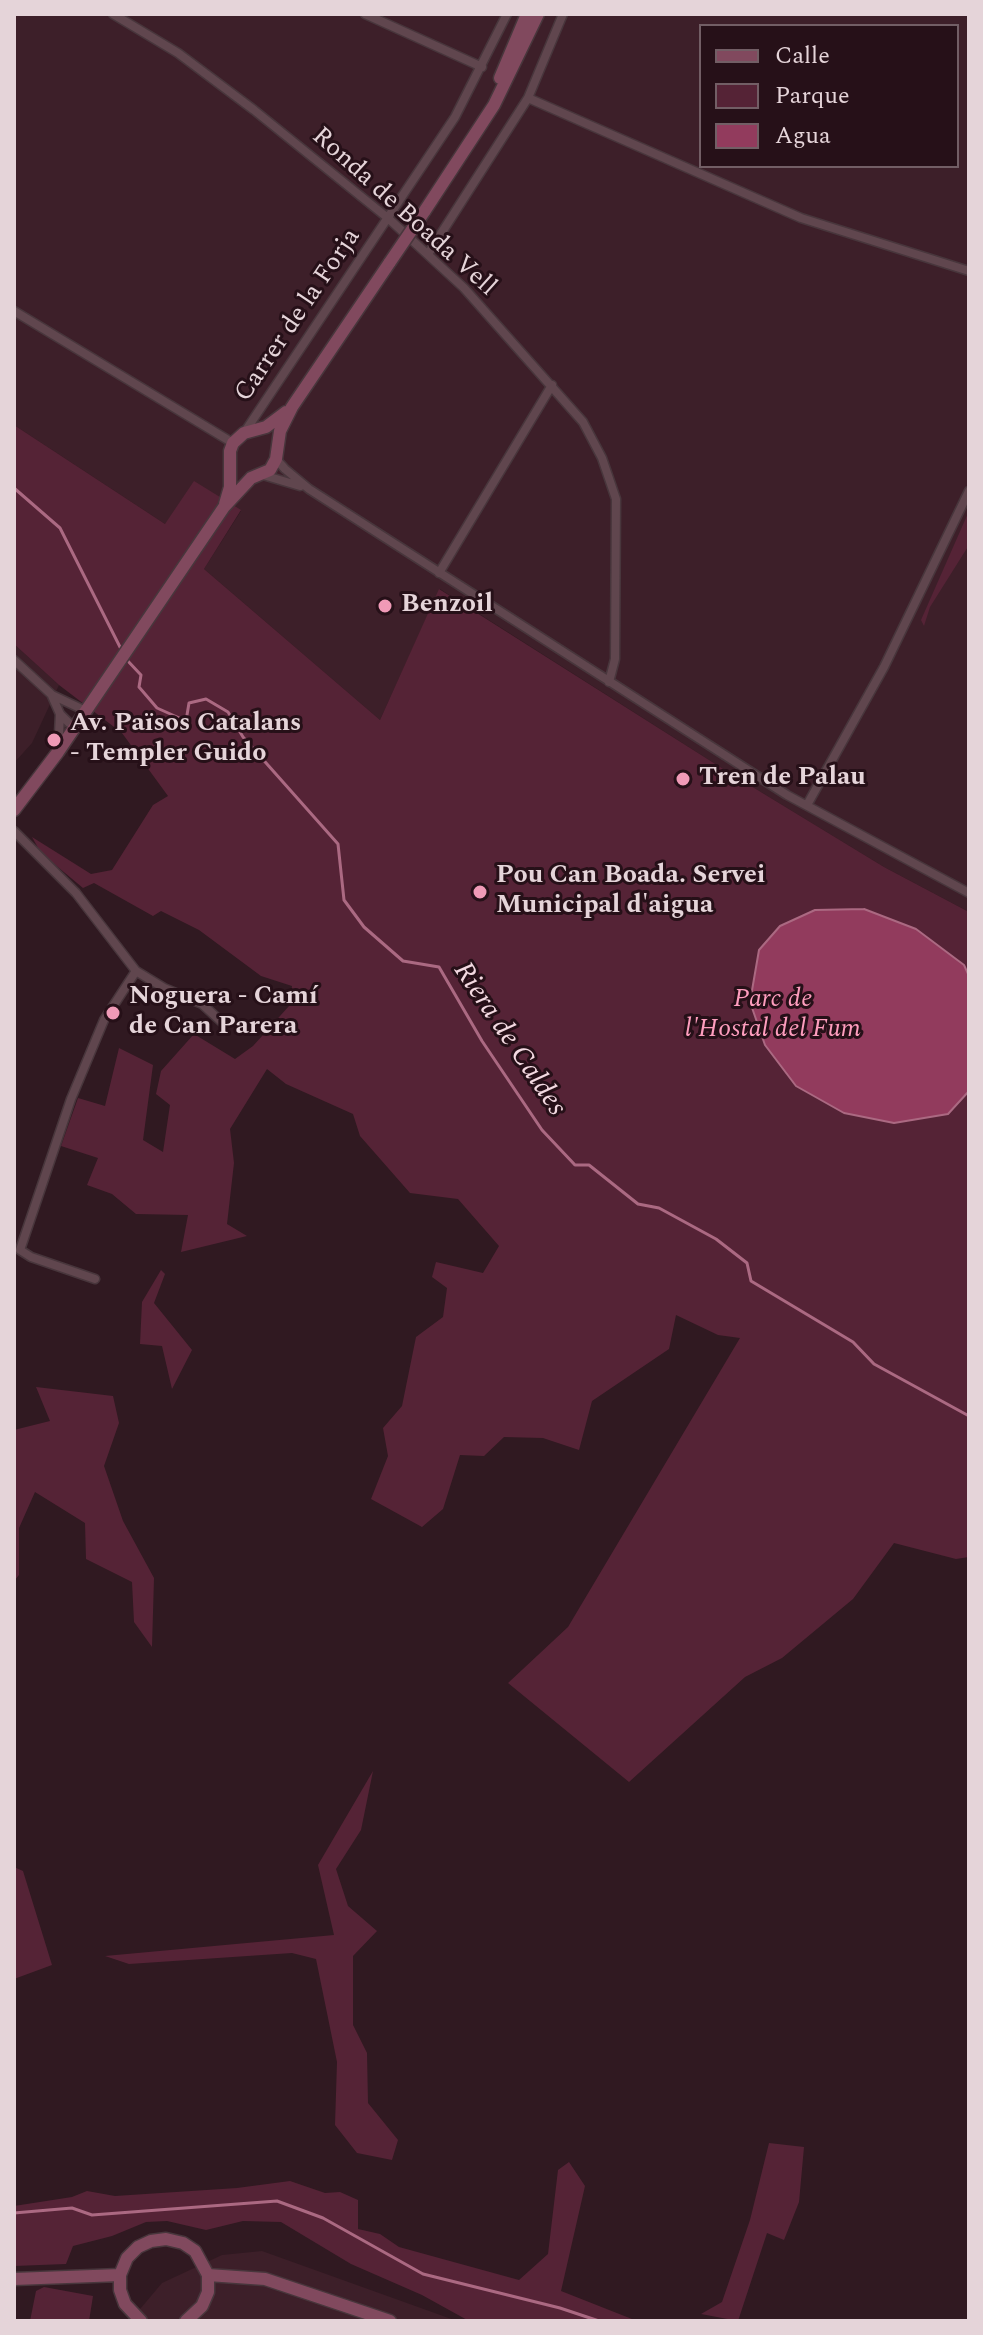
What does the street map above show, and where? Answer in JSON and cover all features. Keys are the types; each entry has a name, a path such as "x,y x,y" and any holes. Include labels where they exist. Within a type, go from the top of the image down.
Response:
{"main road":[{"path":"474,136 527,14"},
{"path":"14,810 58,752 224,507 257,476 270,470 280,431 292,407 474,136 513,70 538,14"},
{"path":"224,507 230,487 230,451 233,443 250,432 272,424 292,407"},
{"path":"250,432 268,436 276,454"},
{"path":"232,463 242,475 257,476"},
{"path":"141,2321 125,2304 120,2290 120,2275 127,2258 138,2247 166,2239 183,2243 195,2251 208,2275 208,2292 202,2306 186,2321"},
{"path":"14,2279 120,2275"},
{"path":"208,2275 265,2279 390,2321"}],"street":[{"name":"Ronda de Boada Vell","path":"113,14 178,53 389,219 464,288 552,385 594,439 616,499 615,659 609,682"},
{"path":"365,14 482,67"},
{"name":"Carrer de la Forja","path":"250,432 455,117 507,14"},
{"path":"428,254 528,98 563,14"},
{"path":"528,98 801,218 969,271"},
{"path":"14,311 233,443"},
{"path":"439,573 552,385"},
{"path":"276,454 285,469 309,489 609,682 807,805 969,893"},
{"path":"257,476 309,489"},
{"path":"807,805 884,667 969,491"},
{"path":"14,660 52,695 86,711"},
{"path":"52,695 60,713 69,723 76,725"},
{"path":"58,752 60,713"},
{"path":"14,831 76,893 136,971 164,988 202,1004 224,1024"},
{"path":"95,1279 31,1257 20,1250 71,1099 104,1020 136,971"}],"shaded area":[{"path":"14,14 969,14 969,912 884,867 728,772 440,589 380,720 204,569 241,511 165,524 14,425"},
{"path":"14,644 59,685 32,743 14,763"},
{"path":"262,2251 457,2321 130,2321 162,2283 222,2255"}],"green space":[{"name":"Parc de l'Hostal del Fum","path":"14,425 165,524 194,481 241,510 204,569 380,720 439,589 728,772 884,867 969,912 969,1557 956,1559 894,1543 853,1599 782,1658 745,1677 629,1782 508,1683 568,1627 740,1338 718,1335 676,1315 669,1349 592,1401 579,1450 543,1438 504,1437 484,1456 460,1455 443,1509 422,1527 371,1499 388,1456 383,1428 402,1406 416,1337 443,1317 447,1288 432,1277 436,1262 483,1273 499,1246 458,1199 410,1193 360,1136 353,1114 286,1084 267,1069 230,1129 234,1163 227,1224 247,1236 181,1252 188,1215 136,1214 112,1194 87,1185 98,1158 61,1146 78,1098 105,1106 119,1048 153,1065 143,1140 163,1152 170,1105 156,1094 161,1071 194,1034 235,1059 253,1046 289,1006 292,986 261,976 199,930 161,911 153,916 94,883 83,888 41,853 32,837 91,874 112,870 153,805 168,796 122,733 59,685 14,644"},
{"path":"969,511 969,545 930,607 924,626 921,620"},
{"path":"161,1270 165,1274 154,1303 192,1350 172,1389 162,1346 140,1344 142,1302"},
{"path":"36,1387 113,1396 119,1423 104,1466 123,1521 154,1578 152,1647 134,1622 132,1582 86,1559 85,1523 35,1492 19,1528 19,1575 14,1581 14,1430 50,1421"},
{"path":"373,1771 361,1830 336,1869 348,1906 377,1931 353,1956 353,2025 367,2053 368,2103 398,2140 392,2160 357,2153 335,2125 337,2062 316,1959 292,1953 129,1964 105,1956 334,1935 318,1865"},
{"path":"14,1867 23,1871 52,1965 14,1979"},
{"path":"769,2143 804,2147 799,2202 784,2240 767,2233 738,2321 701,2314 722,2302 750,2220"},
{"path":"569,2162 585,2186 561,2291 637,2321 469,2321 422,2295 351,2264 281,2222 243,2221 206,2230 167,2221 146,2222 112,2236 73,2246 66,2264 14,2266 14,2206 72,2197 87,2191 115,2196 237,2188 290,2181 325,2193 340,2192 358,2200 358,2229 380,2234 399,2247 519,2280 548,2254 558,2170"},
{"path":"44,2287 93,2296 89,2321 30,2321 36,2291"}],"water":[{"path":"864,909 916,929 964,965 969,976 969,1091 948,1114 894,1123 844,1113 796,1086 765,1045 750,1002 759,950 780,926 815,910"}],"waterway":[{"name":"Riera de Caldes","path":"14,488 60,528 121,649"},
{"name":"Riera de Caldes","path":"126,659 141,675 139,687 157,708 186,721 189,703 206,699 228,712 243,737 338,844 344,900 364,927 403,961 439,967 482,1041 542,1130 575,1165 589,1165 638,1204 659,1208 716,1239 747,1263 751,1281 853,1342 874,1364 969,1416"},
{"path":"14,2213 72,2208 92,2215 277,2201 323,2218 423,2274 560,2308 599,2321"}],"place":[{"name":"Benzoil","path":"385,606"},
{"name":"Av. Països Catalans - Templer Guido","path":"54,740"},
{"name":"Tren de Palau","path":"683,779"},
{"name":"Pou Can Boada. Servei Municipal d'aigua","path":"480,892"},
{"name":"Noguera - Camí de Can Parera","path":"113,1013"}]}
